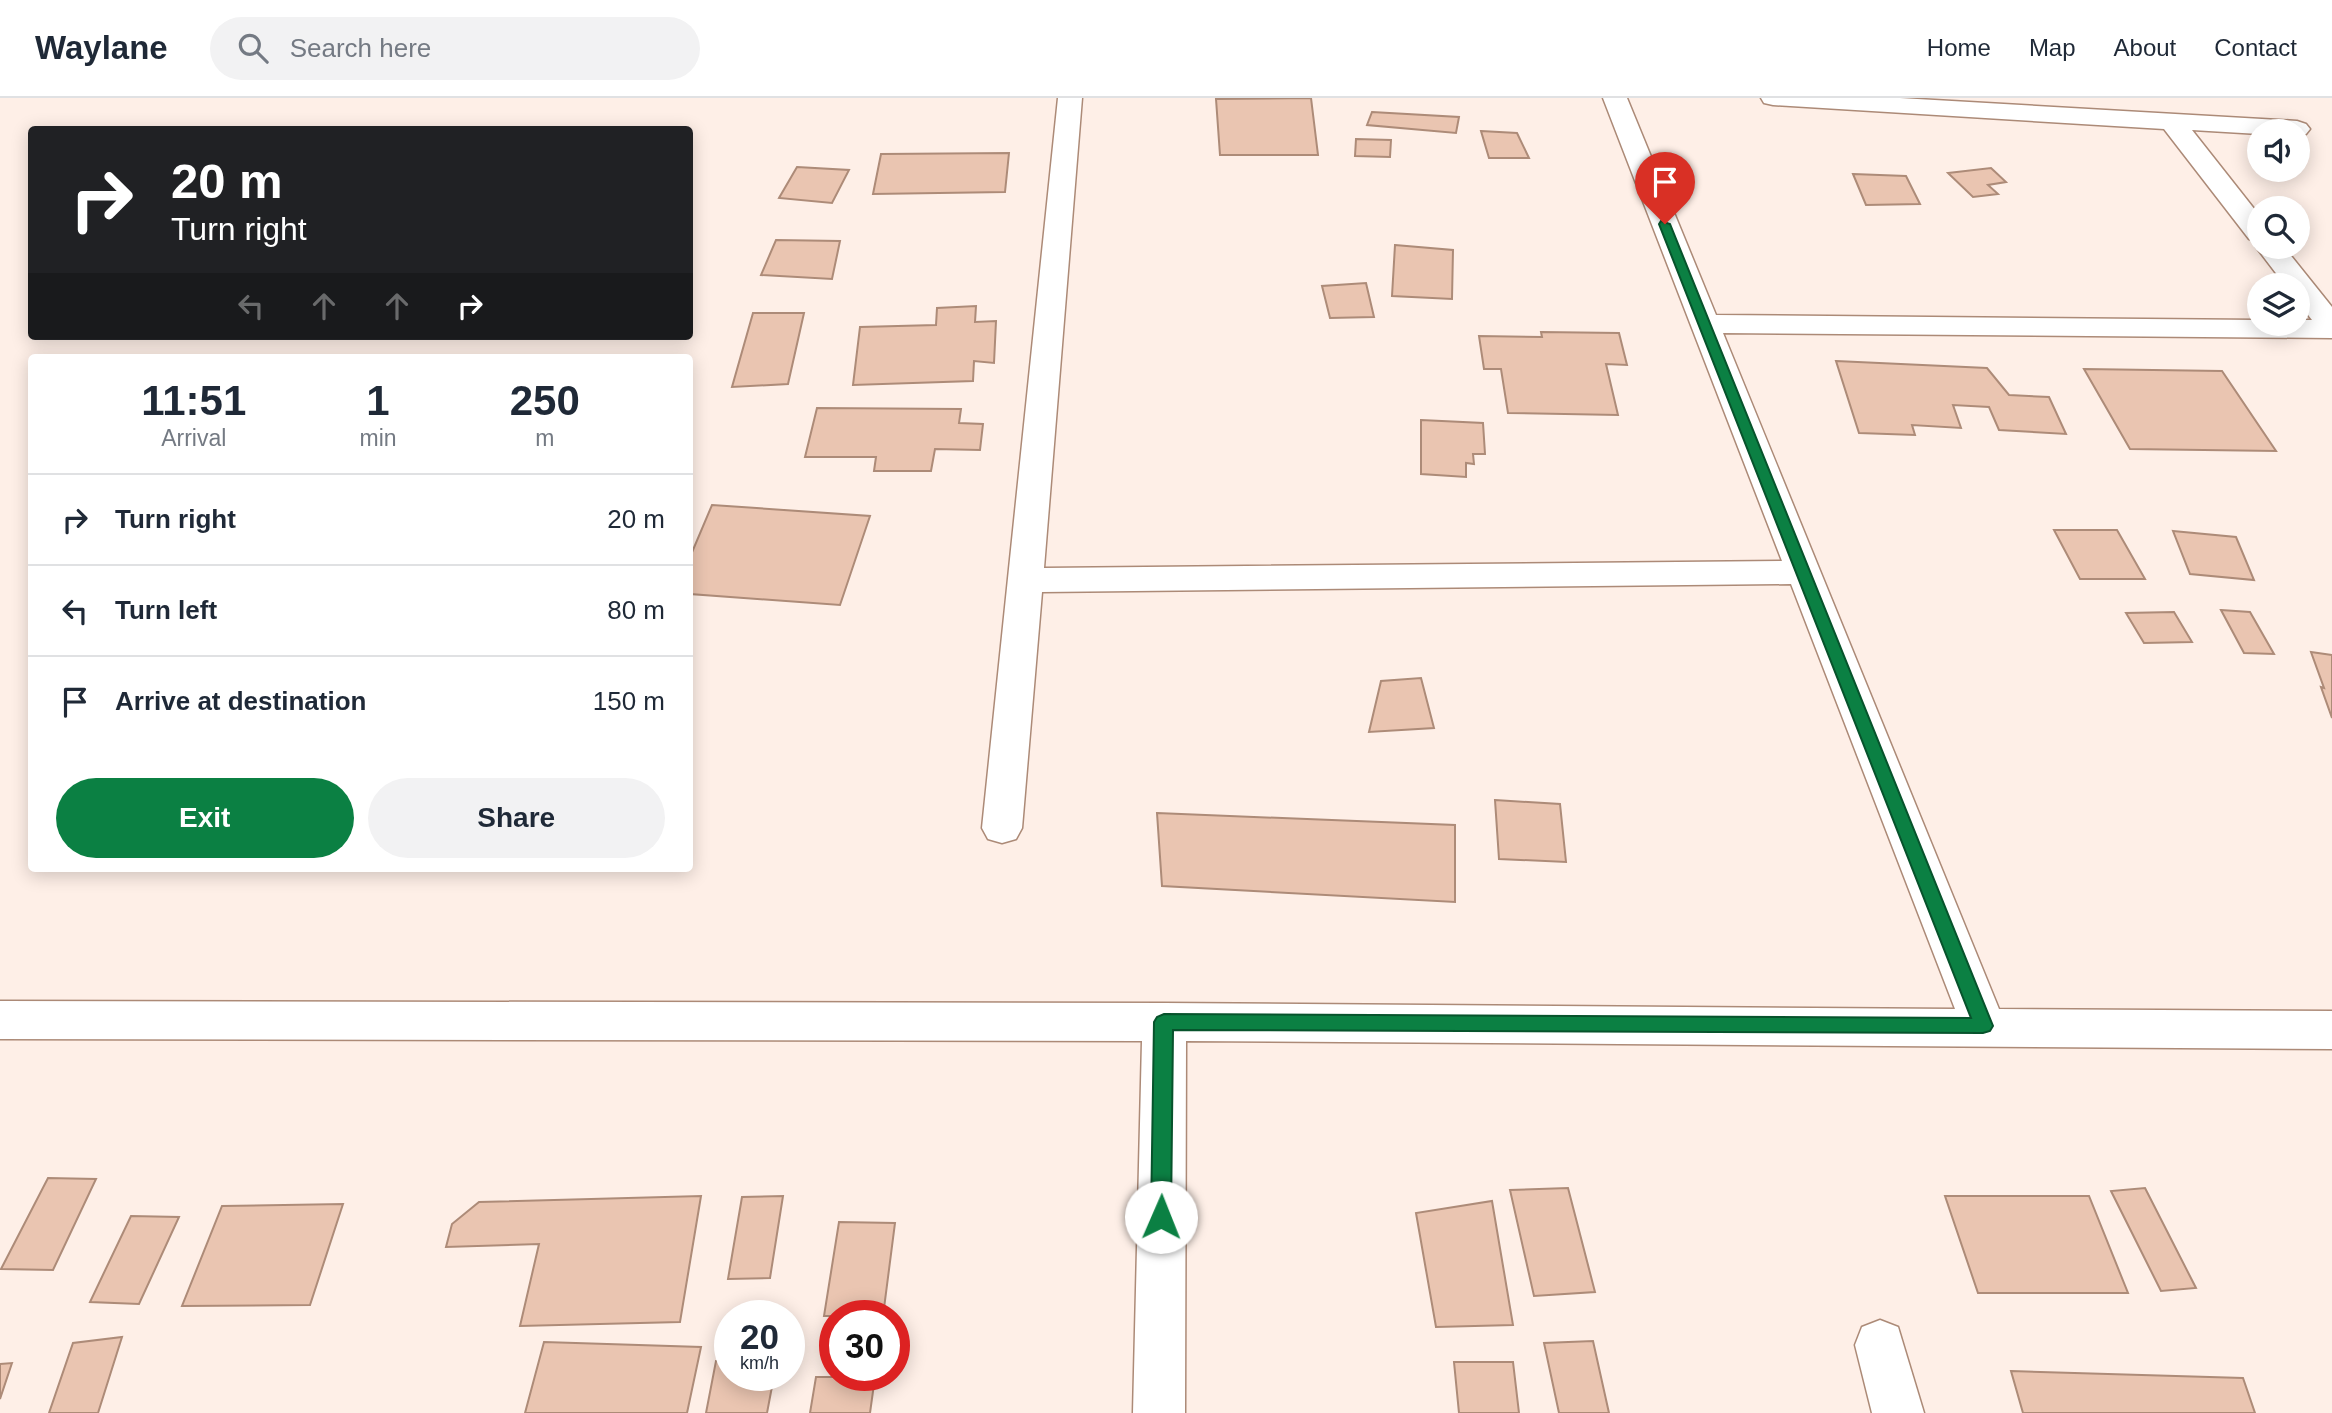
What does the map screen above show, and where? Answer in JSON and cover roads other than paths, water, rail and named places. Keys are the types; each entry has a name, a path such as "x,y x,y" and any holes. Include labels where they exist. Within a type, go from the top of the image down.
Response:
{"street":[{"path":"1002,828 1070,98"},
{"path":"1615,98 1983,1026"},
{"path":"1773,98 2247,126"},
{"path":"2172,122 2247,218"},
{"path":"2279,259 2332,327"},
{"path":"1705,324 2332,327"},
{"path":"1025,579 1803,572"},
{"path":"0,1020 1164,1022 2332,1030"},
{"path":"1159,1413 1164,1022"},
{"path":"1880,1345 1898,1413"}]}
